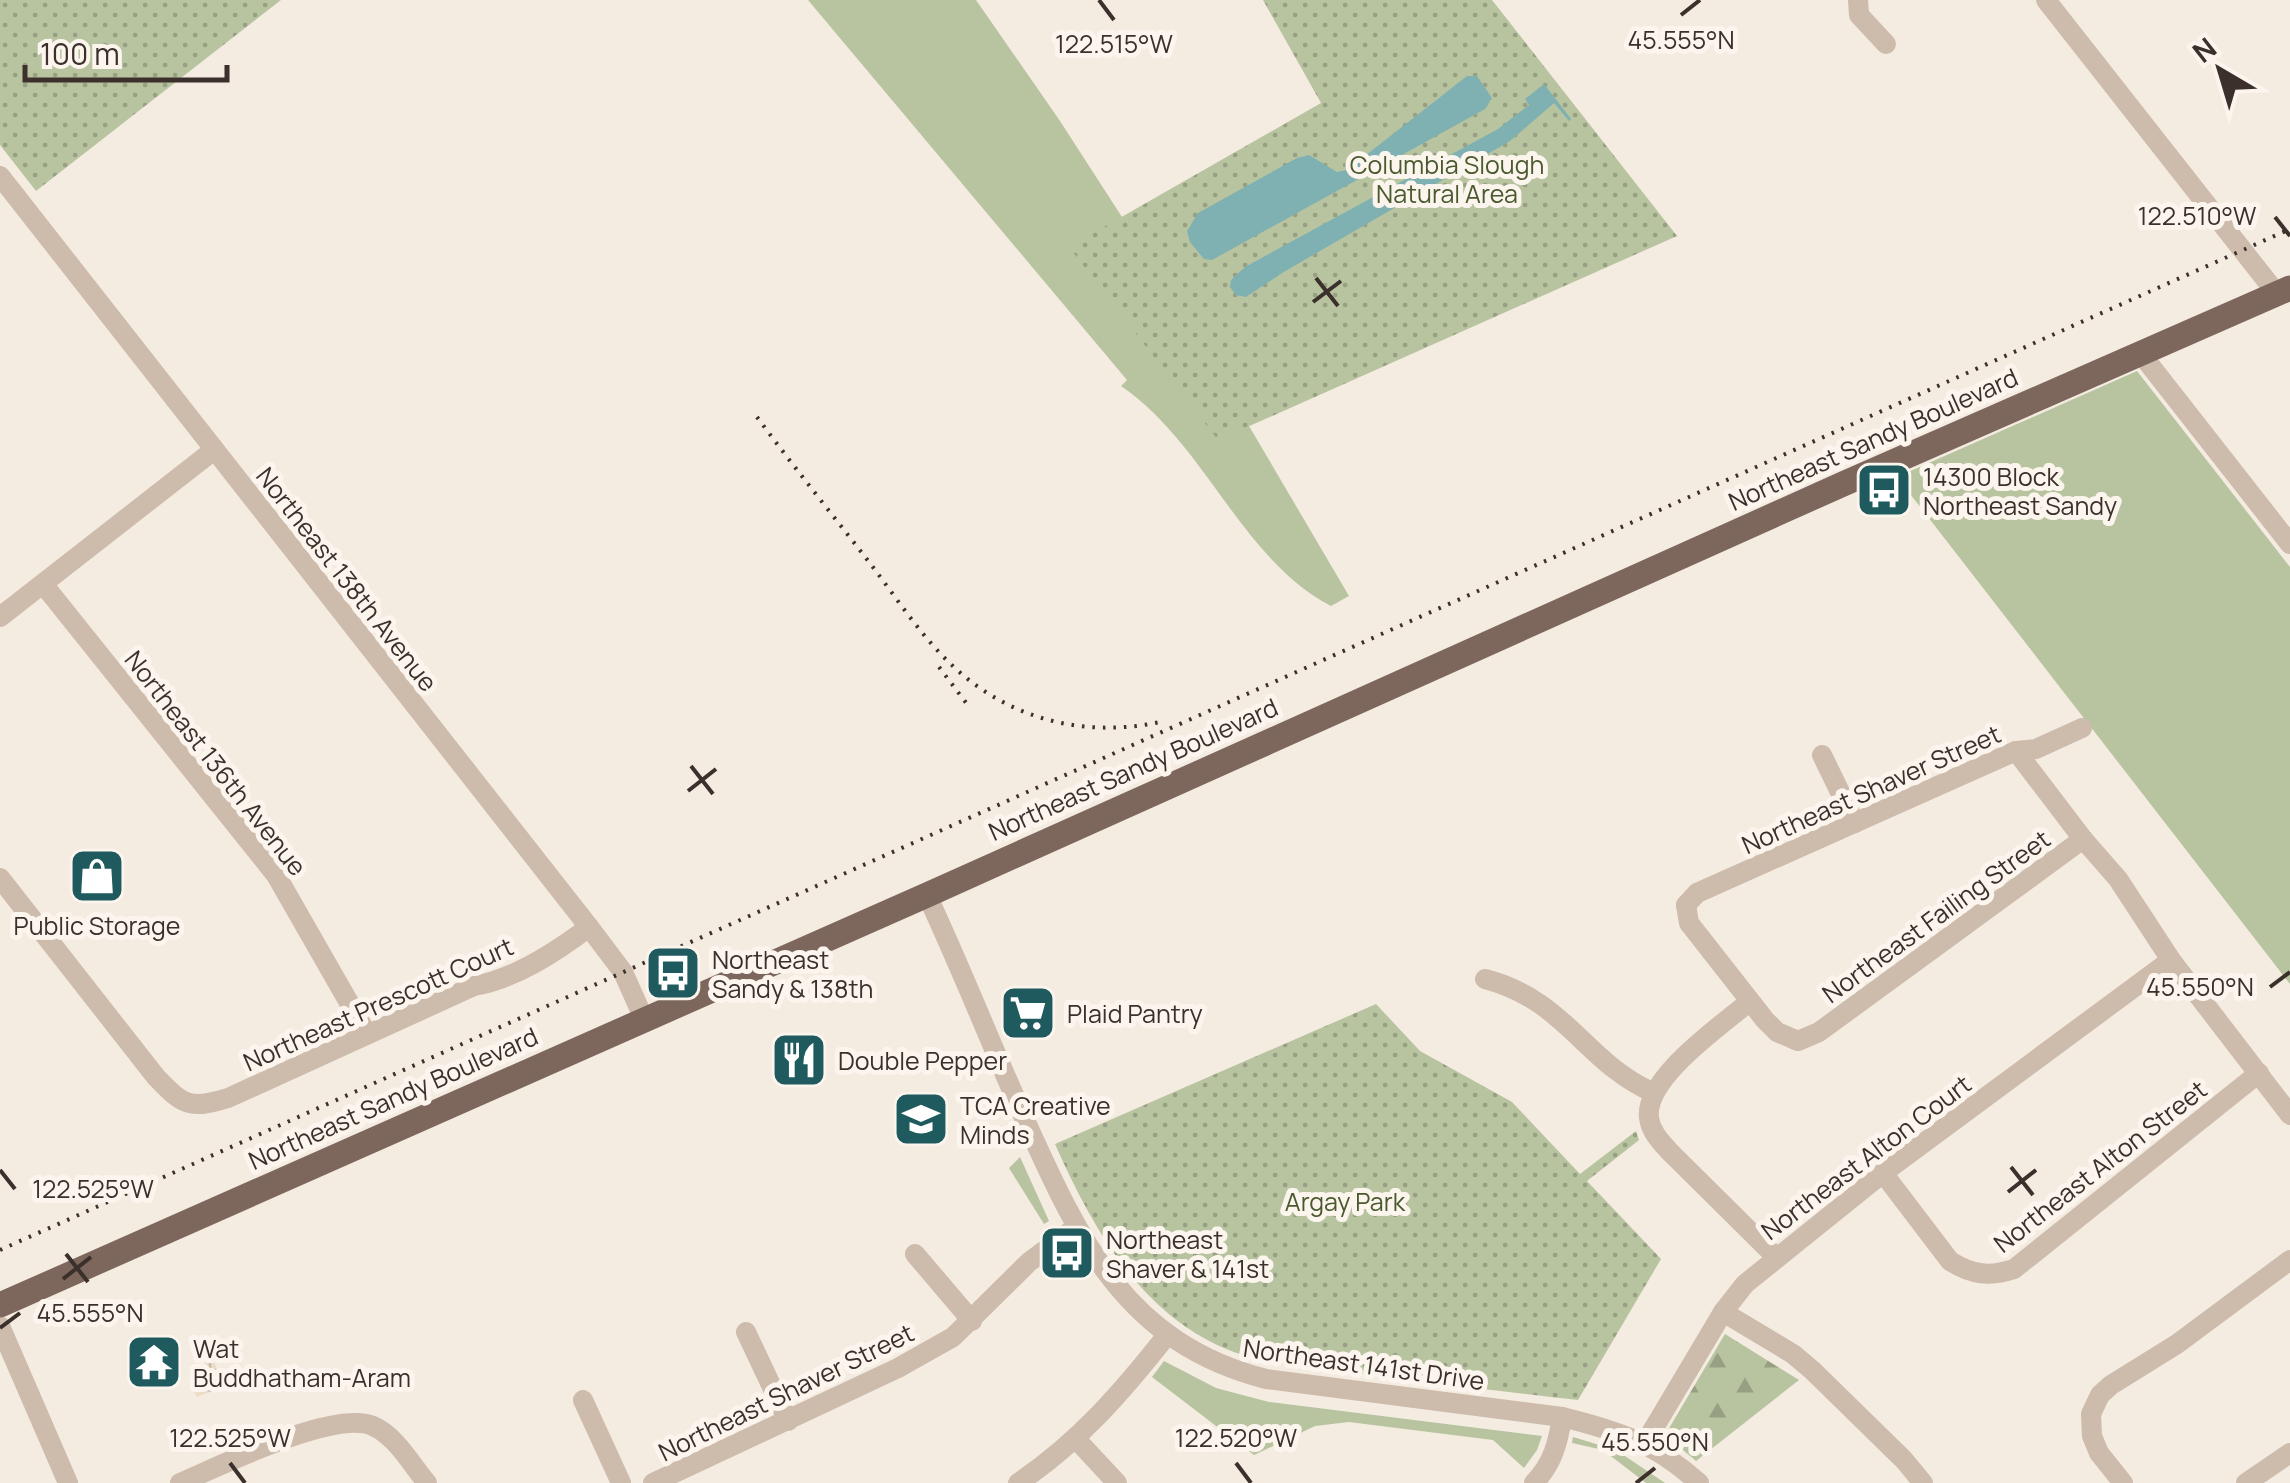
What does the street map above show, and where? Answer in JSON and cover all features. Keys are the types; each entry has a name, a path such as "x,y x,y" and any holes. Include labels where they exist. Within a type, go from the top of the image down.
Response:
{"main road":[{"name":"Northeast Sandy Boulevard","path":"0,1304 1844,484 2142,355 2286,298"}],"street":[{"path":"2046,0 2286,298"},
{"path":"1857,1 1859,15 1886,44"},
{"name":"Northeast 138th Avenue","path":"0,176 623,972 644,1019"},
{"path":"2142,355 2290,544"},
{"path":"0,617 214,450"},
{"name":"Northeast 136th Avenue","path":"43,584 276,875 367,1034"},
{"name":"Northeast Shaver Street","path":"1750,1001 1677,902 2016,751 2036,749 2082,728"},
{"path":"2016,751 2118,880 2171,960 2290,1115"},
{"path":"1822,755 1855,823"},
{"name":"Northeast Failing Street","path":"1750,1001 1777,1032 1788,1038 1807,1039 2082,839"},
{"name":"Northeast Prescott Court","path":"0,878 156,1076 182,1102 196,1106 228,1098 540,959 588,927"},
{"name":"Northeast 141st Drive","path":"927,895 1076,1227 1114,1284 1167,1335 1206,1360 1266,1379 1562,1417 1610,1429 1662,1452 1699,1483"},
{"name":"Northeast Alton Court","path":"1645,1443 1723,1312 1745,1284 1883,1173 2171,960"},
{"path":"1485,979 1514,987 1541,1002 1604,1059 1652,1092"},
{"path":"1750,1001 1652,1092 1649,1120 1656,1137 1776,1256"},
{"name":"Northeast Alton Street","path":"1883,1173 1950,1261 1978,1281 2014,1268 2259,1073"},
{"name":"Northeast Shaver Street","path":"653,1483 898,1368 953,1337 1028,1262 1076,1227"},
{"path":"915,1254 972,1321"},
{"path":"2122,1481 2099,1453 2092,1436 2091,1414 2100,1395 2177,1344 2290,1260"},
{"path":"1723,1312 1793,1354 1812,1370 1923,1483"},
{"path":"0,1326 68,1483"},
{"path":"746,1332 788,1421"},
{"path":"1018,1483 1076,1438 1116,1398 1167,1335"},
{"path":"584,1400 621,1483"},
{"path":"1534,1483 1558,1446 1562,1417"},
{"path":"180,1483 229,1474 324,1426 362,1422 387,1435 426,1483"},
{"path":"1076,1438 1118,1483"},
{"path":"2246,1483 2290,1454"}],"green space":[{"path":"0,0 281,0 36,191 0,145"},
{"path":"808,0 976,0 1060,121 1224,375 1249,426 1349,596 1331,606 1299,585 1272,560 1177,438 1121,386 1127,380"},
{"name":"Columbia Slough Natural Area","path":"1263,0 1492,0 1677,236 1218,440 1069,247 1321,103"},
{"path":"2137,371 2290,567 2290,984 1897,477"},
{"name":"Argay Park","path":"1376,1004 1420,1051 1512,1102 1580,1174 1636,1131 1639,1140 1587,1181 1661,1259 1578,1400 1288,1365 1243,1355 1209,1341 1151,1298 1127,1271 1070,1177 1055,1144"},
{"path":"1020,1157 1049,1221 1044,1224 1009,1168"},
{"path":"1725,1334 1799,1380 1696,1461 1665,1435"},
{"path":"1164,1361 1216,1388 1269,1402 1542,1436 1524,1468 1493,1440 1349,1422 1315,1426 1254,1455 1152,1377"},
{"path":"1573,1437 1616,1450 1665,1483 1646,1483 1603,1450 1572,1443"}],"shaded area":[{"path":"207,1347 225,1386 197,1397 193,1389 213,1380 200,1351"}],"water":[{"path":"1467,76 1477,76 1492,98 1485,109 1212,260 1204,259 1190,242 1187,231 1198,213 1297,158 1309,155 1337,172 1347,170"},
{"path":"1544,84 1569,121 1554,103 1510,141 1246,297 1236,295 1230,287 1231,280 1245,267 1498,129 1529,105 1525,99"}],"railway":[{"path":"0,1250 2290,229"},
{"path":"757,417 920,631 977,686 1025,712 1077,726 1105,728 1160,722"},
{"path":"939,667 970,708"}],"place":[{"name":"14300 Block Northeast Sandy","path":"1884,490"},
{"name":"Public Storage","path":"97,876"},
{"name":"Northeast Sandy & 138th","path":"673,973"},
{"name":"Plaid Pantry","path":"1028,1013"},
{"name":"Double Pepper","path":"799,1060"},
{"name":"TCA Creative Minds","path":"921,1119"},
{"name":"Northeast Shaver & 141st","path":"1067,1253"},
{"name":"Wat Buddhatham-Aram","path":"154,1362"}]}
